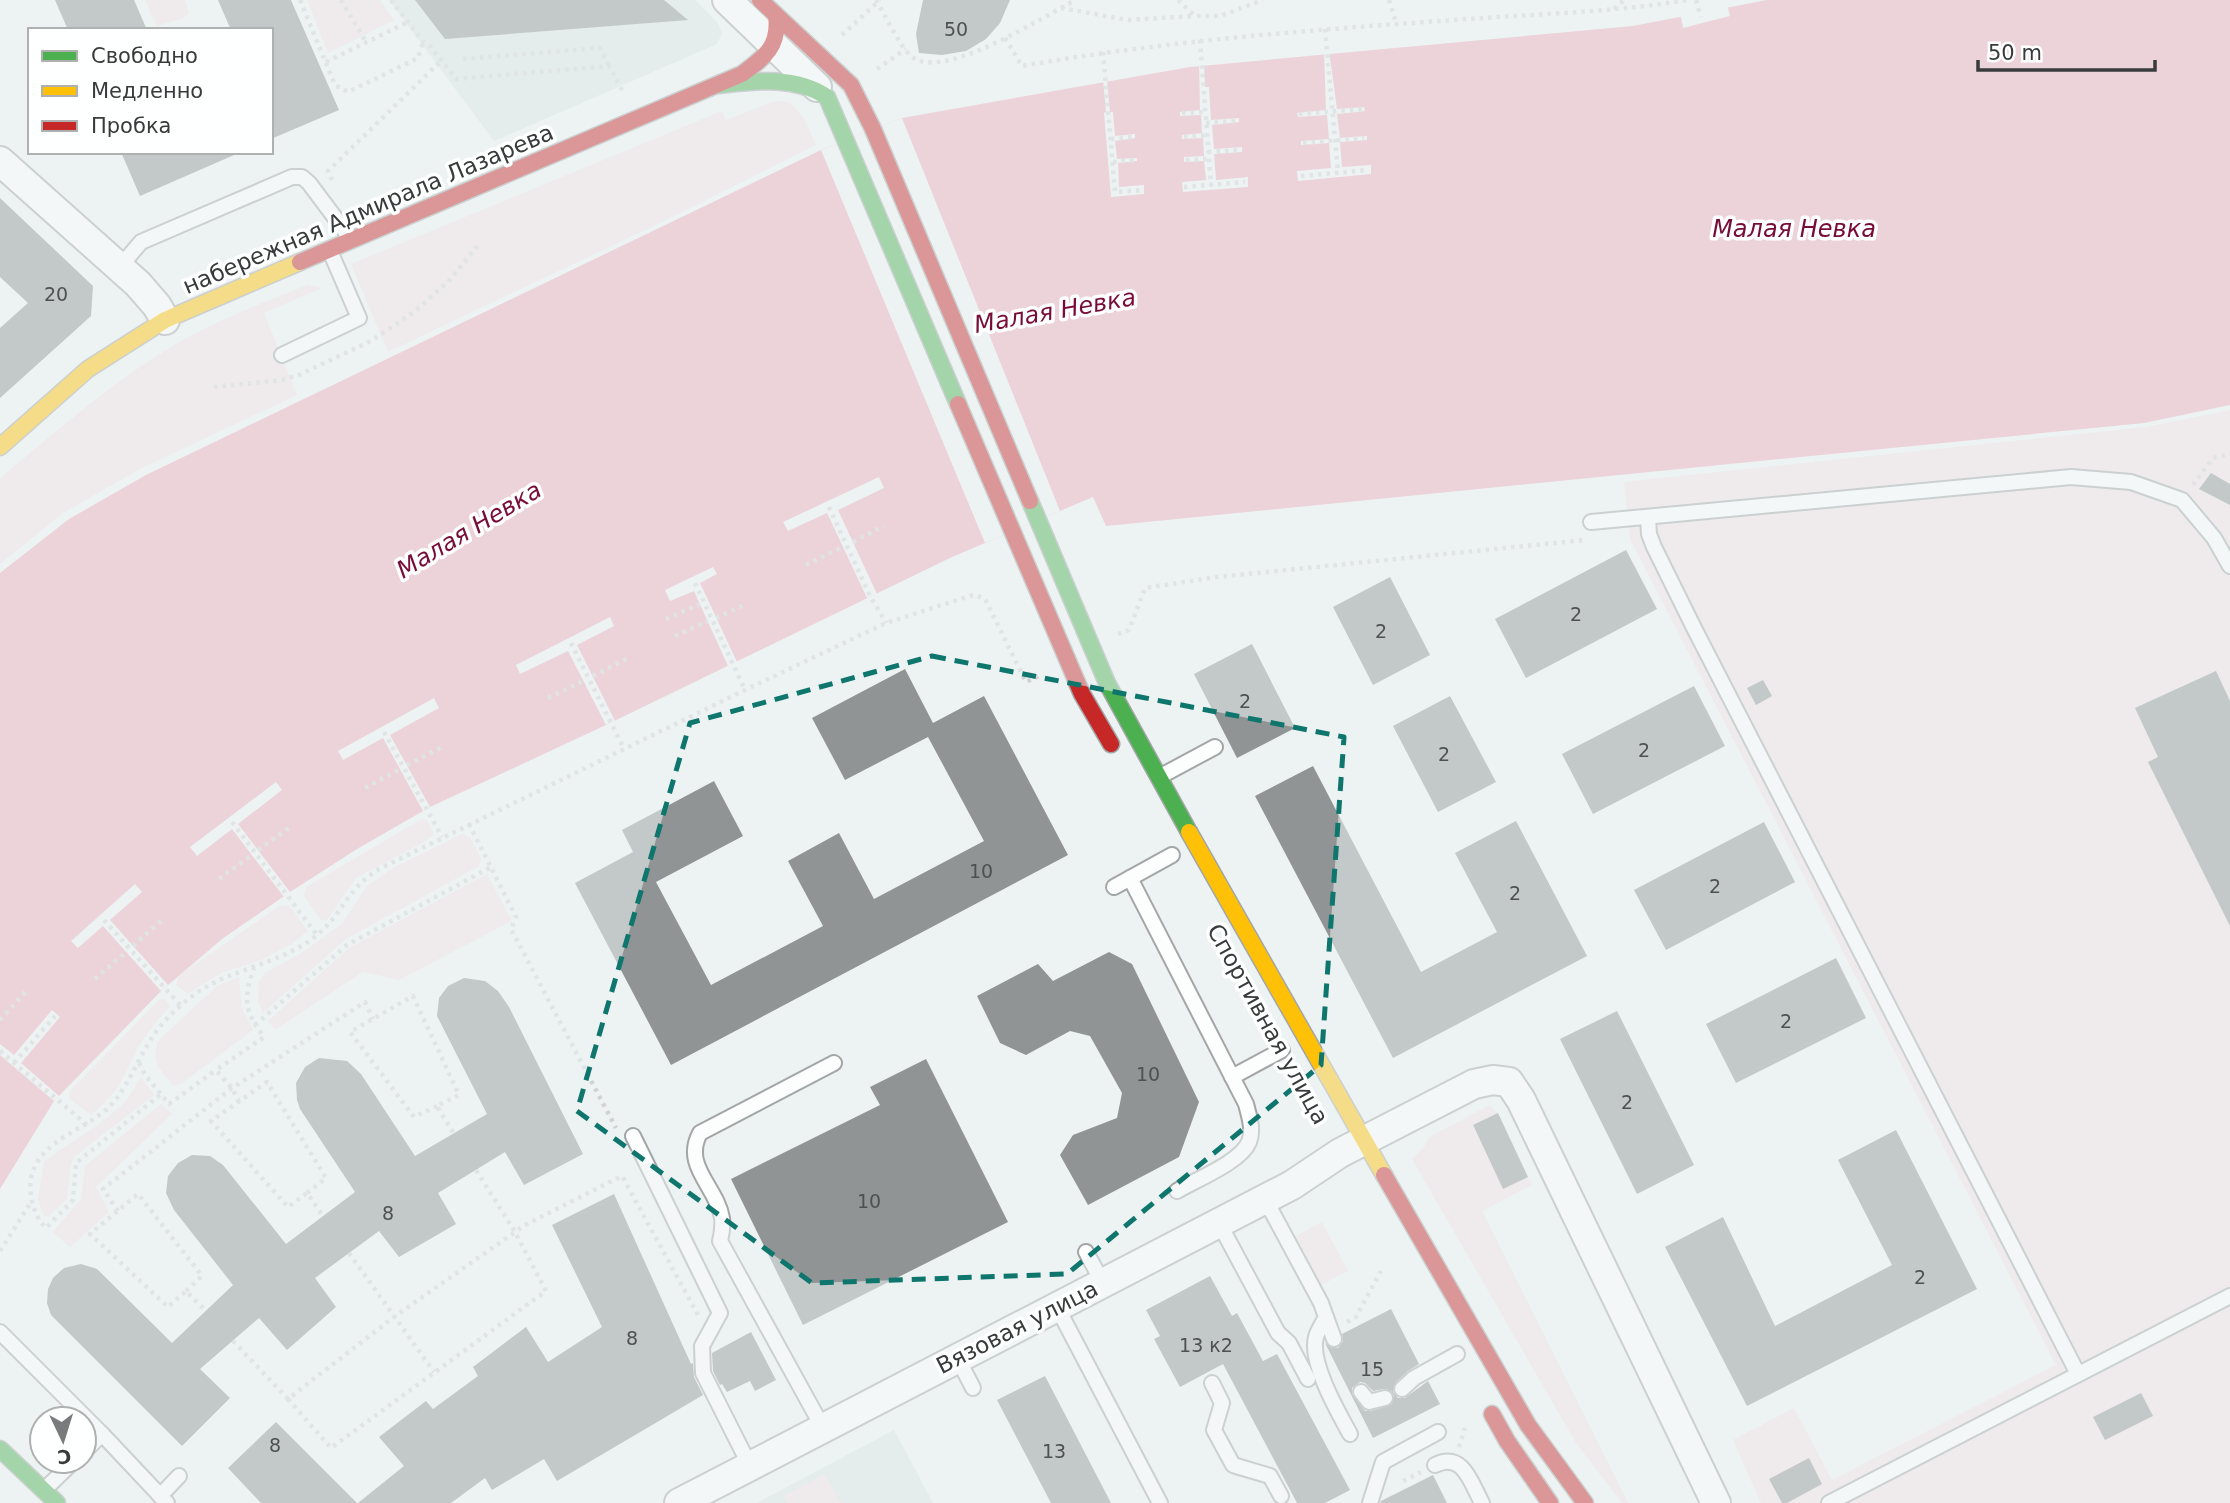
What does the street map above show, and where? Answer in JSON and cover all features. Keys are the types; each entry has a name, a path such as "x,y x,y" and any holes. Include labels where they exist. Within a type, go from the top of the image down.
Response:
{"street":[{"path":"727,0 827,97 1082,694 1121,763"},
{"path":"760,0 776,15 778,28 774,46"},
{"name":"Спортивная улица","path":"776,15 851,85 873,129 1107,683 1158,777 1347,1149 1528,1425 1586,1503"},
{"name":"набережная Адмирала Лазарева","path":"0,446 88,369 165,320 719,85 742,74 774,46"},
{"path":"719,85 769,81 817,88"},
{"path":"0,162 147,293 165,320"},
{"path":"1347,1149 1474,1084 1493,1080 1509,1082 1521,1100 1716,1503"},
{"name":"Вязовая улица","path":"679,1503 1292,1185 1347,1149"},
{"path":"1482,1398 1507,1441 1550,1503"},
{"path":"0,1449 57,1503"}],"lane":[{"path":"119,268 141,242 292,177 302,177 309,183 352,240"},
{"path":"282,355 359,318 330,249"},
{"path":"1591,522 2071,477 2131,482 2182,500 2214,537 2230,566"},
{"path":"1648,517 1649,534 1654,547 1694,628 2078,1374"},
{"path":"1158,777 1215,747"},
{"path":"1114,887 1172,855"},
{"path":"1130,878 1246,1104 1251,1124 1249,1143 1238,1157 1177,1191"},
{"path":"1232,1077 1282,1049"},
{"path":"823,1428 720,1241 722,1216 699,1170 694,1157 694,1144 699,1133 834,1063"},
{"path":"633,1136 720,1313 702,1346 703,1373 750,1466"},
{"path":"1265,1199 1321,1303 1334,1339"},
{"path":"1219,1223 1278,1333 1289,1343 1308,1379"},
{"path":"1086,1252 1102,1283"},
{"path":"1829,1503 2230,1296"},
{"path":"1057,1307 1160,1503"},
{"path":"1326,1317 1316,1337 1315,1346 1325,1388 1350,1434"},
{"path":"0,1332 164,1499 179,1476"},
{"path":"1402,1389 1414,1378 1457,1354"},
{"path":"958,1359 973,1388"},
{"path":"1212,1383 1222,1403 1214,1430 1233,1465 1270,1476 1281,1496"},
{"path":"1362,1392 1369,1402 1385,1398"},
{"path":"1370,1503 1383,1462 1438,1432"},
{"path":"98,1438 102,1434"},
{"path":"1435,1465 1444,1460 1454,1461 1461,1466 1482,1503"},
{"path":"44,1490 60,1475"}],"path":[{"path":"299,0 335,85 348,92 418,58 423,42"},
{"path":"341,0 366,42"},
{"path":"391,0 456,79 609,66"},
{"path":"839,38 878,1 911,56 924,62 943,62 975,53 1076,0"},
{"path":"1178,0 1195,16"},
{"path":"1060,8 1128,20 1220,16 1263,0"},
{"path":"1389,0 1397,25"},
{"path":"1613,10 1624,0"},
{"path":"1005,38 1022,66 1103,52 1200,40 1613,10 1686,0"},
{"path":"1696,0 1702,17"},
{"path":"326,62 408,22"},
{"path":"1325,29 1338,172"},
{"path":"1200,40 1211,185"},
{"path":"463,59 600,48 623,92"},
{"path":"870,74 906,49"},
{"path":"1103,52 1115,192 1142,190"},
{"path":"337,191 328,171 441,61"},
{"path":"1298,114 1362,109"},
{"path":"1182,114 1205,112"},
{"path":"1206,123 1237,121"},
{"path":"1184,137 1207,135"},
{"path":"1111,139 1133,136"},
{"path":"1303,143 1364,138"},
{"path":"1208,152 1240,150"},
{"path":"1186,160 1209,159"},
{"path":"1113,162 1136,160"},
{"path":"1301,176 1368,170"},
{"path":"1184,187 1245,182"},
{"path":"2182,500 2213,458 2230,454"},
{"path":"829,507 870,596 886,623"},
{"path":"1109,638 1129,629 1145,588 1217,577 1593,539 1591,522"},
{"path":"853,542 884,526"},
{"path":"806,565 843,547"},
{"path":"695,583 744,690"},
{"path":"160,1095 76,1163 73,1200 46,1228 35,1214 32,1202 31,1175 38,1161 50,1147 87,1125 108,1108 126,1085 165,1019 201,990 285,955 317,935 361,883 379,869 886,623 970,596 981,596 985,599 1026,682 1050,670"},
{"path":"666,619 700,604"},
{"path":"716,618 746,604"},
{"path":"675,636 708,621"},
{"path":"571,643 624,749"},
{"path":"593,676 628,658"},
{"path":"548,698 583,681"},
{"path":"384,732 442,837"},
{"path":"407,765 444,746"},
{"path":"365,788 400,769"},
{"path":"232,822 317,935"},
{"path":"469,824 516,917 511,929 548,1000 617,1130 633,1136"},
{"path":"258,850 290,827"},
{"path":"219,879 252,855"},
{"path":"255,1025 347,945 491,867"},
{"path":"104,920 180,1005"},
{"path":"133,946 162,920"},
{"path":"95,979 126,952"},
{"path":"138,1062 169,1104 264,1037 250,1016 246,1002 247,988 254,968"},
{"path":"0,1020 26,991"},
{"path":"413,996 459,1095 437,1106 414,1117 351,1032 413,996"},
{"path":"118,1211 103,1189 232,1088 365,1002 373,1019"},
{"path":"14,1063 55,1016"},
{"path":"0,1051 87,1125"},
{"path":"216,1070 232,1088 239,1102"},
{"path":"267,1082 326,1178 307,1193 288,1207 211,1121 267,1082"},
{"path":"437,1106 454,1133"},
{"path":"233,1341 331,1448 547,1291 515,1232 476,1170"},
{"path":"288,1399 394,1317 515,1232 622,1176 708,1334"},
{"path":"307,1193 323,1216"},
{"path":"138,1194 202,1276 186,1291 168,1307 90,1234 138,1194"},
{"path":"0,1251 32,1202"},
{"path":"349,1253 435,1372"},
{"path":"1356,1317 1381,1271"},
{"path":"186,1291 205,1311"},
{"path":"1454,1461 1468,1421"}],"highlighted area":[{"path":"932,656 1344,737 1321,1065 1067,1274 812,1283 577,1111 690,723"}],"shaded area":[{"path":"145,0 185,0 189,13 183,18 157,27"},
{"path":"307,0 380,0 394,20 328,53"},
{"path":"389,0 695,0 717,22 722,33 717,44 494,141"},
{"path":"784,101 800,113 816,145 664,221 388,352 351,264 722,111 726,120 772,102"},
{"path":"307,285 322,288 264,313 297,395 142,468 63,513 0,564 0,479 13,467 109,389 171,347 220,321"},
{"path":"2230,410 2230,1503 1761,1503 1733,1440 1794,1408 1832,1480 2056,1365 1630,539 1624,482 2146,427"},
{"path":"422,819 427,820 434,834 426,841 356,878 327,920 321,920 304,896 306,887"},
{"path":"462,834 470,837 481,859 479,866 346,939 263,1013 258,1002 259,982 265,973 300,954 342,924 367,886 393,868"},
{"path":"487,874 512,921 399,980 363,972 275,1030 268,1021 349,948"},
{"path":"289,905 308,931 290,945 261,960 221,973 187,994 176,985 179,976 279,906"},
{"path":"239,977 242,1009 253,1030 181,1084 173,1086 157,1064 155,1054 159,1040 217,986"},
{"path":"165,999 170,1006 145,1036 112,1095 91,1115 70,1099 69,1092 159,1000"},
{"path":"141,1077 154,1095 74,1157 67,1199 48,1217 43,1215 38,1200 44,1161 102,1122 126,1101"},
{"path":"161,1104 172,1114 96,1187 109,1212 70,1247 53,1232 81,1199 85,1166"},
{"path":"1490,1105 1498,1113 1473,1126 1503,1188 1528,1177 1532,1185 1482,1211 1628,1503 1622,1503 1576,1443 1412,1159 1424,1147 1429,1137"},
{"path":"1322,1222 1348,1271 1321,1285 1296,1236"},
{"path":"894,1430 933,1503 757,1503"},
{"path":"825,1474 841,1503 787,1503 783,1496"}],"water":[{"name":"Малая Невка","path":"1767,0 2230,0 2230,405 2144,423 1106,526 1093,497 952,557 430,807 357,849 222,939 161,991 54,1101 0,1189 0,573 69,519 146,475 821,150 902,118 1190,67 1633,26"}],"pier":[{"path":"1727,4 1730,16 1683,28 1680,13"},
{"path":"1329,50 1337,109 1364,107 1365,111 1337,114 1340,138 1367,136 1367,140 1340,142 1342,167 1371,165 1371,174 1298,181 1297,171 1331,168 1329,143 1301,145 1301,141 1329,139 1327,115 1298,117 1297,113 1326,110 1324,51"},
{"path":"1199,62 1204,62 1211,120 1239,118 1239,122 1212,125 1214,149 1242,147 1242,152 1214,154 1216,180 1248,177 1248,187 1183,192 1182,182 1206,180 1204,161 1184,162 1184,157 1204,156 1203,138 1182,139 1182,135 1202,133 1201,115 1180,116 1180,112 1200,110"},
{"path":"1107,78 1115,136 1135,134 1135,138 1115,141 1117,159 1137,158 1137,161 1118,163 1119,187 1144,185 1144,194 1111,197 1104,113 1103,79"},
{"path":"902,118 1060,511 985,543 821,150"},
{"path":"879,477 884,488 838,510 877,594 867,598 827,513 788,531 783,522"},
{"path":"713,567 717,574 700,583 737,662 728,666 694,591 670,601 665,590"},
{"path":"610,617 614,626 577,645 615,721 606,725 568,651 520,674 516,665"},
{"path":"434,698 439,708 390,735 430,807 423,811 383,738 343,760 338,751"},
{"path":"276,782 282,790 238,824 290,892 284,897 232,829 197,856 190,847"},
{"path":"135,884 142,892 110,920 168,985 161,991 103,926 78,948 71,941"},
{"path":"52,1010 60,1017 21,1063 59,1096 54,1101 0,1055 0,1044 14,1055"}],"building":[{"path":"55,0 134,0 146,28 67,28"},
{"path":"218,0 291,0 339,110 273,138 273,28 230,28"},
{"path":"415,0 664,0 688,20 445,39"},
{"path":"923,0 1010,0 1000,23 986,39 966,51 942,55 919,53 916,34"},
{"path":"122,154 236,154 140,196"},
{"path":"0,198 93,286 91,316 0,398 0,328 28,303 0,277"},
{"path":"2211,473 2230,484 2230,505 2199,489"},
{"path":"1626,550 1657,609 1526,678 1495,619"},
{"path":"1390,577 1430,655 1373,685 1333,607"},
{"path":"1252,644 1295,728 1237,758 1194,674"},
{"path":"905,669 933,723 984,696 1068,855 671,1065 575,883 633,852 622,830 714,781 743,836 656,882 711,985 823,926 788,861 839,833 874,899 984,841 928,737 845,780 812,718"},
{"path":"2216,671 2230,701 2230,926 2148,762 2158,757 2135,708"},
{"path":"1763,680 1772,696 1756,705 1747,688"},
{"path":"1694,686 1725,746 1593,814 1562,754"},
{"path":"1450,696 1496,782 1438,812 1393,726"},
{"path":"1313,766 1421,972 1497,932 1455,853 1516,821 1587,956 1393,1058 1255,796"},
{"path":"1764,822 1795,882 1666,950 1634,890"},
{"path":"1109,952 1132,964 1199,1102 1179,1157 1088,1205 1060,1155 1073,1135 1117,1118 1122,1093 1090,1036 1070,1031 1026,1055 1000,1043 977,996 1038,964 1053,981"},
{"path":"1836,958 1866,1018 1736,1083 1706,1024"},
{"path":"464,978 485,981 498,991 509,1007 583,1154 524,1185 505,1152 438,1193 456,1224 399,1257 379,1231 315,1278 336,1307 287,1350 259,1318 200,1369 230,1398 182,1446 51,1315 47,1303 48,1289 53,1278 64,1268 81,1264 97,1269 172,1343 233,1285 174,1210 166,1193 168,1176 178,1163 192,1155 210,1156 223,1165 286,1244 355,1192 300,1109 297,1100 296,1083 305,1067 319,1058 347,1061 361,1074 415,1156 487,1114 437,1016 439,998 448,986"},
{"path":"1617,1011 1694,1165 1637,1194 1560,1039"},
{"path":"926,1059 1008,1222 803,1325 731,1179 880,1105 870,1087"},
{"path":"1498,1113 1528,1177 1503,1189 1473,1125"},
{"path":"1896,1130 1977,1289 1747,1406 1665,1247 1723,1217 1775,1326 1892,1265 1838,1160"},
{"path":"614,1194 691,1364 693,1363 694,1377 703,1395 557,1481 544,1459 492,1490 485,1478 451,1503 358,1503 404,1466 379,1437 426,1401 433,1409 478,1376 473,1367 526,1327 548,1362 602,1327 552,1225"},
{"path":"1210,1276 1232,1316 1237,1313 1263,1361 1277,1354 1350,1490 1325,1503 1297,1503 1223,1364 1180,1387 1154,1339 1160,1336 1146,1310"},
{"path":"1391,1309 1419,1364 1396,1382 1393,1392 1398,1398 1405,1398 1428,1381 1440,1404 1373,1438 1325,1343 1332,1348 1338,1348 1343,1341 1342,1334","holes":["1360,1382 1373,1391 1391,1391 1394,1396 1392,1404 1365,1411 1352,1394 1352,1388"]},
{"path":"751,1332 776,1380 755,1391 750,1381 727,1392 713,1371 712,1353"},
{"path":"1045,1376 1111,1503 1051,1503 997,1400"},
{"path":"2141,1393 2153,1416 2105,1440 2093,1417"},
{"path":"276,1422 357,1503 261,1503 228,1468"},
{"path":"1809,1458 1822,1484 1787,1503 1782,1503 1769,1479"},
{"path":"1433,1475 1447,1503 1380,1503 1381,1501"}],"traffic: fast":[{"path":"719,85 761,81 788,82 802,85 827,97 958,404"},
{"path":"1030,501 1107,683 1189,832"},
{"path":"0,1449 57,1503"}],"traffic: slow":[{"path":"0,447 88,369 165,320 300,262"},
{"path":"1189,832 1384,1175"}],"traffic: jam":[{"path":"760,0 851,85 873,129 1030,501"},
{"path":"300,262 742,74 769,50 776,35 776,15"},
{"path":"958,404 1082,694 1111,744"},
{"path":"1384,1175 1528,1425 1585,1503"},
{"path":"1492,1414 1507,1441 1550,1503"}]}
